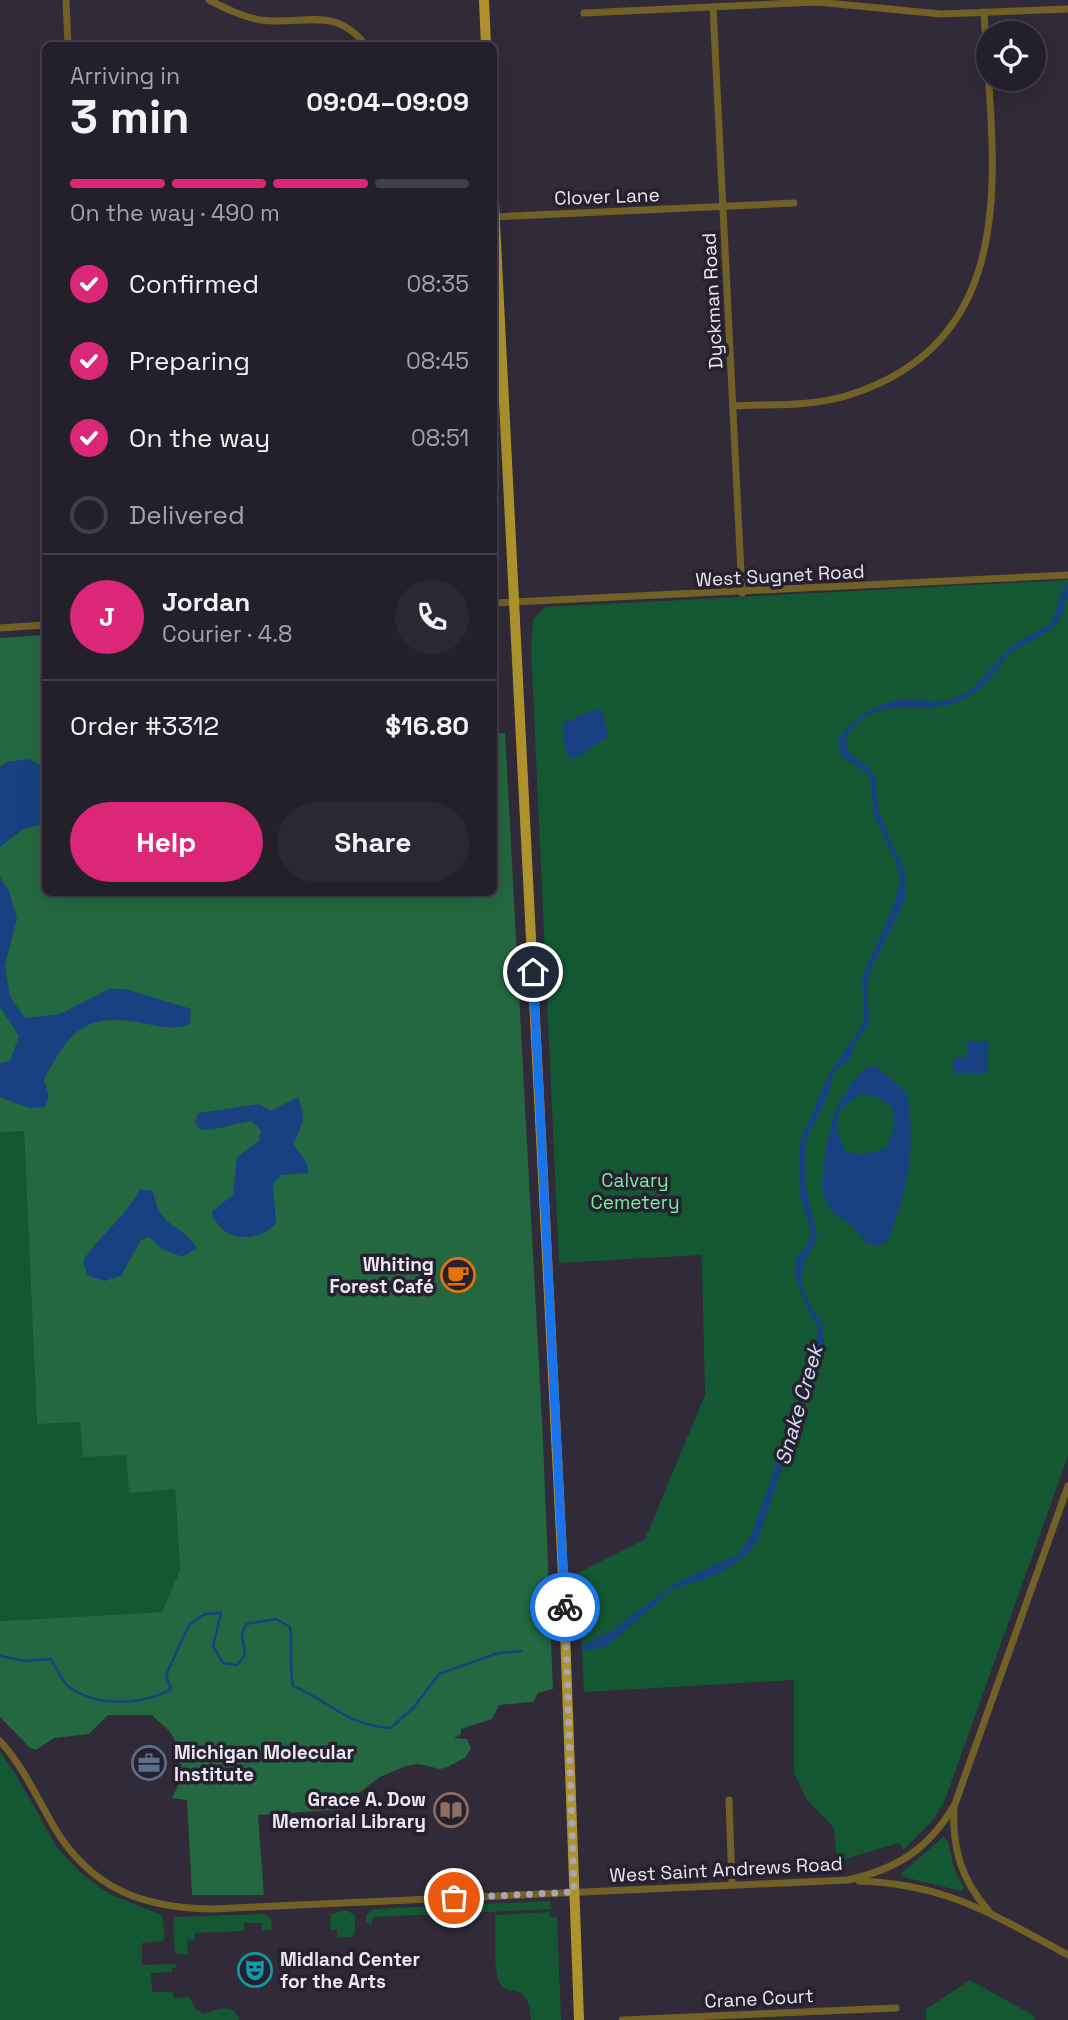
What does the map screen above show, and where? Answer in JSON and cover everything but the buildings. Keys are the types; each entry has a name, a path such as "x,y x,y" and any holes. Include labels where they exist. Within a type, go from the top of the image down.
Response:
{"main road":[{"path":"484,0 486,42"},
{"path":"497,270 516,602 563,1574 579,2020"}],"street":[{"path":"66,0 68,42"},
{"path":"209,0 261,20 316,18 340,22 362,42"},
{"path":"583,13 817,2 851,3 941,15 1068,9"},
{"name":"Dyckman Road","path":"713,7 742,593"},
{"path":"733,406 815,403 848,396 877,385 908,369 938,344 963,307 982,269 992,220 984,12"},
{"name":"Clover Lane","path":"497,217 794,203"},
{"name":"West Sugnet Road","path":"497,603 1068,575"},
{"path":"0,628 42,625"},
{"name":"West Saint Andrews Road","path":"0,1741 12,1754 74,1855 99,1878 146,1902 169,1907 212,1909 848,1880 893,1867 912,1856 934,1836 955,1804 1068,1486"},
{"path":"729,1800 732,1885"},
{"name":"West Saint Andrews Road","path":"955,1804 953,1832 958,1858 971,1888 990,1912"},
{"path":"848,1880 923,1888 962,1899 1068,1955"},
{"name":"Crane Court","path":"622,2020 897,2008"}],"green space":[{"name":"Calvary Cemetery","path":"1068,580 1068,1456 945,1800 934,1819 903,1850 899,1843 837,1861 834,1828 807,1800 794,1773 794,1680 584,1692 578,1573 645,1539 705,1395 702,1263 701,1255 559,1263 531,648 533,619 545,607"},
{"path":"42,635 42,896 497,896 497,734 505,733 543,1440 553,1689 538,1693 533,1702 499,1705 492,1719 461,1729 461,1734 454,1738 467,1739 471,1748 465,1758 447,1767 440,1769 419,1764 406,1766 380,1777 359,1793 352,1794 347,1809 258,1815 264,1895 192,1895 187,1800 172,1798 183,1775 173,1737 152,1715 108,1715 89,1734 54,1738 36,1750 30,1748 0,1717 0,1621 162,1612 180,1570 175,1489 129,1493 126,1455 83,1457 80,1422 37,1424 24,1131 0,1132 0,638"},
{"path":"24,1130 37,1423 81,1422 175,1489 180,1570 162,1612 0,1621 0,1132"},
{"path":"0,1752 58,1849 81,1873 109,1894 162,1915 165,1938 162,1941 142,1943 142,1965 176,1964 176,1968 172,1968 172,1972 151,1973 152,1992 173,1992 174,1998 189,1997 195,2008 203,2014 224,2008 233,2010 239,2020 0,2020"},
{"path":"943,1837 948,1841 954,1868 964,1888 961,1891 901,1874"},
{"path":"550,1901 552,1909 373,1917 371,1925 366,1921 366,1915 373,1909"},
{"path":"347,1910 355,1916 355,1933 352,1937 337,1938 337,1930 330,1930 331,1914"},
{"path":"549,1912 550,1917 557,1917 561,2020 531,2020 526,1998 522,1994 507,1990 499,1982 495,1959 495,1915"},
{"path":"264,1914 271,1918 272,1930 262,1930 262,1923 244,1923 244,1931 195,1933 195,1940 187,1941 188,1955 175,1953 173,1921 176,1917"},
{"path":"970,1980 1036,2017 1034,2020 926,2020 926,2009"}],"water":[{"path":"1065,583 1068,583 1067,598 1057,623 1043,635 1016,649 977,691 957,702 942,706 883,710 857,724 846,738 847,751 875,773 878,808 906,873 905,901 870,971 867,987 869,1025 855,1042 850,1058 834,1072 828,1096 806,1140 806,1188 817,1234 803,1265 802,1283 807,1300 822,1323 825,1352 809,1378 796,1442 783,1464 759,1537 748,1554 721,1573 673,1589 606,1647 582,1651 581,1645 610,1632 679,1581 738,1555 752,1533 775,1467 791,1439 802,1386 817,1336 817,1325 805,1305 794,1271 797,1256 806,1248 811,1232 800,1196 800,1141 831,1070 861,1027 864,1017 862,977 893,908 900,883 899,870 874,815 869,774 841,756 838,739 851,724 877,706 906,700 943,701 964,694 977,684 1014,644 1051,624"},
{"path":"597,709 603,712 608,736 577,758 569,758 563,742 563,723"},
{"path":"29,759 42,766 42,825 23,829 0,847 0,767 6,762"},
{"path":"0,877 9,891 17,919 5,966 10,997 25,1018 60,1014 109,989 125,989 191,1009 190,1024 169,1027 127,1021 96,1022 73,1036 54,1062 44,1080 49,1096 45,1107 29,1108 0,1097 0,1063 10,1061 19,1036 0,1007"},
{"path":"966,1041 988,1041 988,1073 953,1073 953,1058 968,1058"},
{"path":"876,1066 907,1093 911,1126 910,1160 904,1192 889,1239 876,1246 866,1242 834,1213 827,1205 823,1192 826,1151 836,1110 854,1080","holes":["862,1094 881,1099 894,1109 893,1130 886,1149 861,1155 846,1151 838,1130 842,1108"]},
{"path":"298,1097 302,1121 293,1144 306,1161 309,1173 281,1175 273,1184 276,1223 267,1231 248,1237 229,1234 213,1218 212,1211 233,1195 237,1157 259,1141 261,1131 252,1121 200,1130 195,1122 198,1113 259,1104 271,1111"},
{"path":"140,1189 153,1191 160,1213 197,1248 182,1257 162,1249 149,1237 141,1240 121,1276 104,1281 87,1275 83,1261 128,1208"}],"waterway":[{"name":"Snake Creek","path":"0,1656 25,1661 51,1659 66,1685 80,1693 106,1701 134,1701 171,1689 166,1675 189,1625 205,1614 221,1613 213,1646 223,1663 237,1665 245,1655 242,1634 246,1624 276,1619 290,1627 293,1686 362,1723 391,1728 414,1707 439,1674 498,1653 521,1651"}],"way so far":[{"path":"454,1898 574,1892 565,1607"}],"place":[{"name":"Whiting Forest Café","path":"458,1275"},
{"name":"Michigan Molecular Institute","path":"149,1763"},
{"name":"Grace A. Dow Memorial Library","path":"451,1810"},
{"name":"Midland Center for the Arts","path":"255,1970"}],"route":[{"path":"533,972 565,1607"}]}
